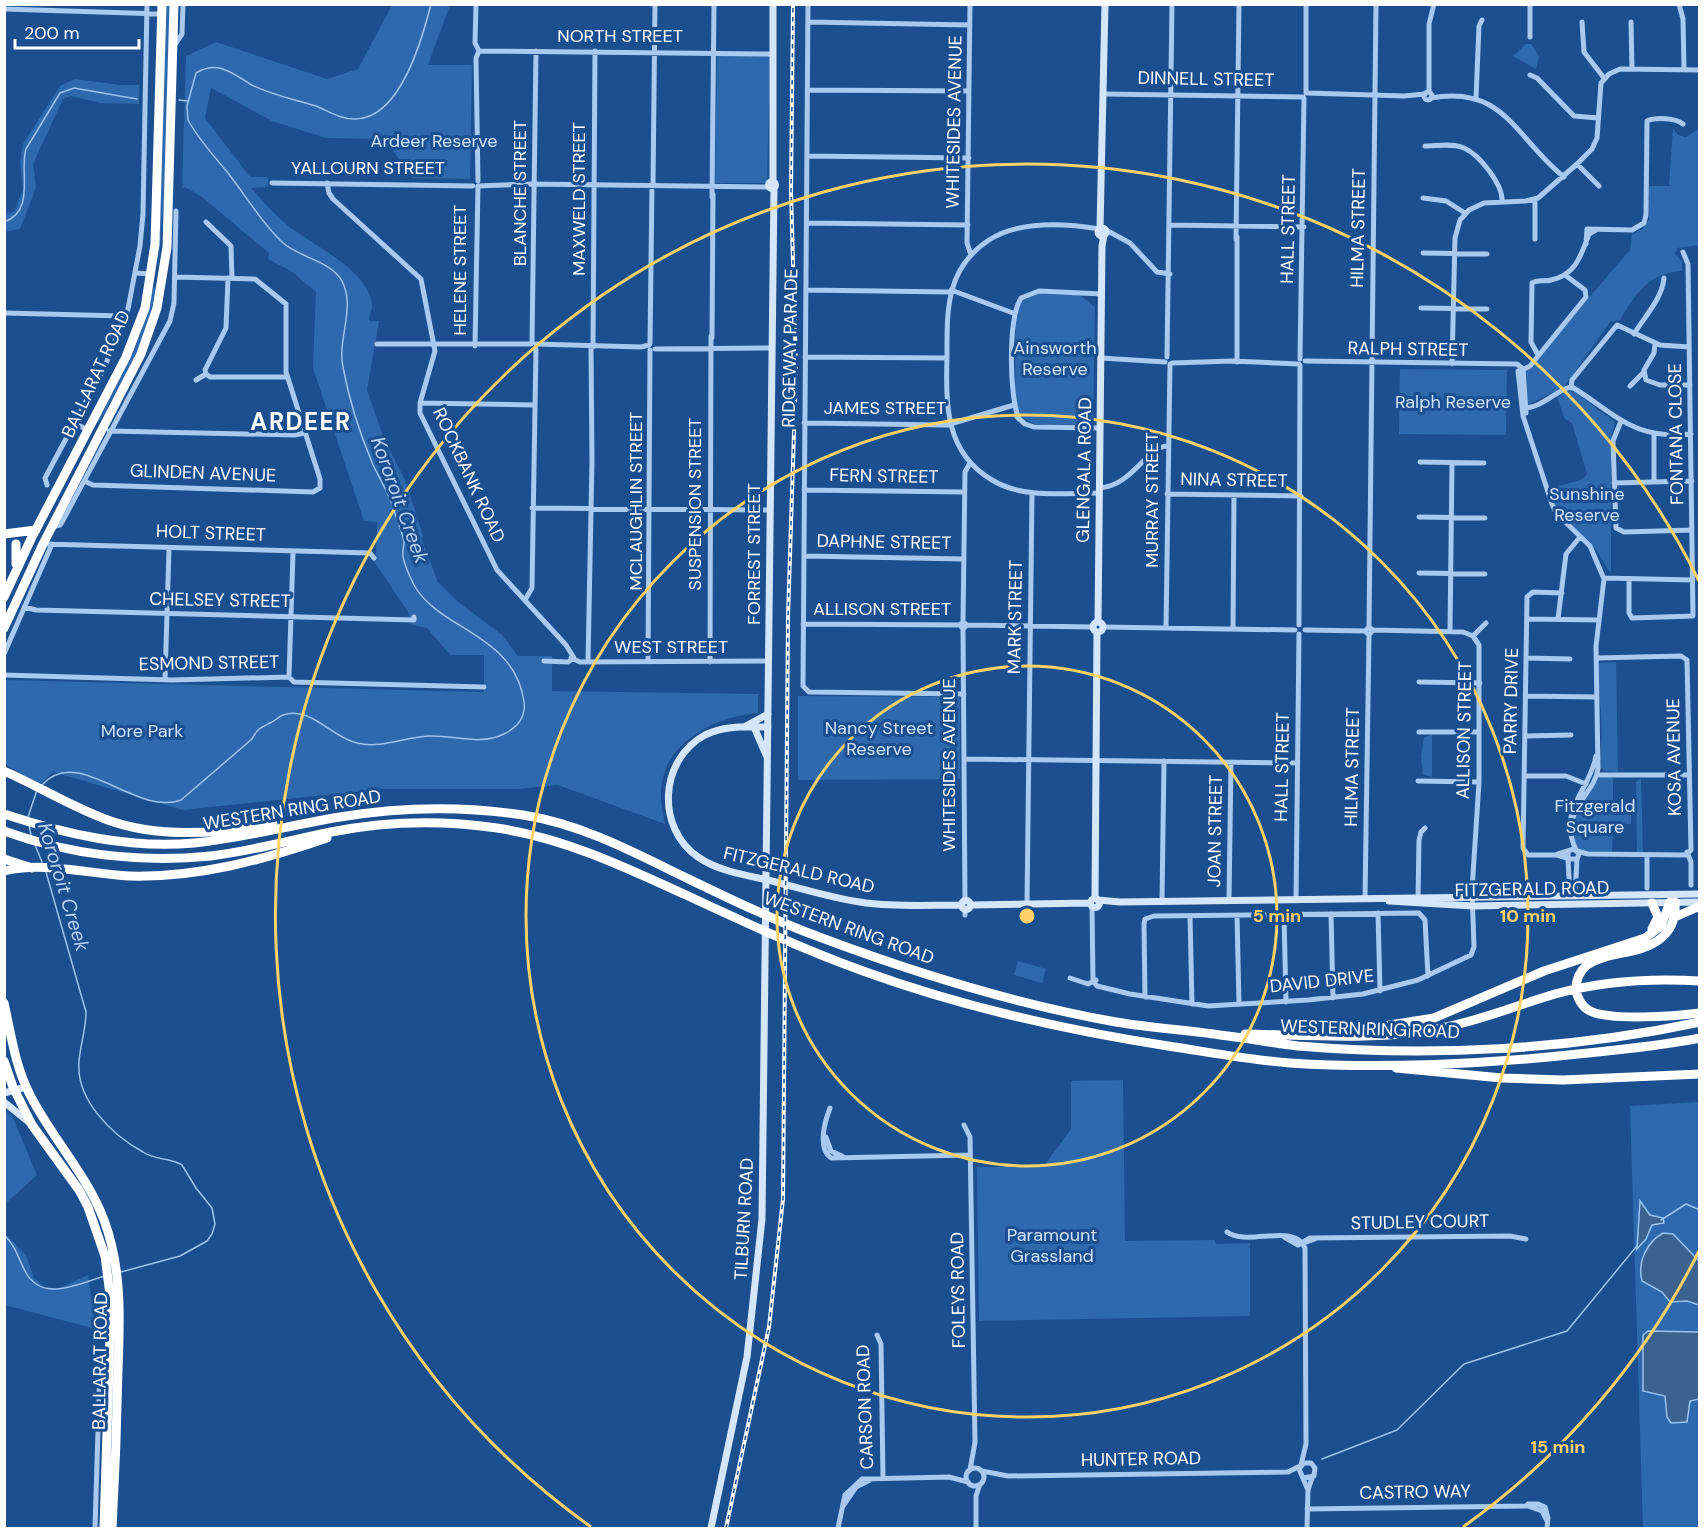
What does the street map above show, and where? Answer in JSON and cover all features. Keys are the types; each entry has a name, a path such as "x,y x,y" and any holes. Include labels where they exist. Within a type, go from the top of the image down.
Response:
{"highway":[{"name":"BALLARAT ROAD","path":"4,628 48,544 52,527 109,429 152,325 164,276 174,4"},
{"name":"BALLARAT ROAD","path":"4,597 137,331 152,274 162,9"},
{"path":"152,274 164,276"},
{"path":"127,388 138,380"},
{"path":"90,427 109,429"},
{"path":"4,534 36,530"},
{"path":"11,583 18,553 16,544"},
{"path":"7,772 106,819 156,831 238,830 291,821 338,817"},
{"name":"WESTERN RING ROAD","path":"4,814 62,831 117,842 193,843 338,817 380,812 462,809 530,816 594,835 762,910 789,926 903,967 1009,999 1120,1023 1319,1047 1440,1049 1565,1042 1700,1022"},
{"name":"WESTERN RING ROAD","path":"4,831 65,848 131,857 182,858 234,853 373,825 449,823 531,835 596,855 790,943 917,989 1006,1014 1093,1034 1289,1062 1379,1064 1539,1058 1698,1038"},
{"path":"4,871 32,868 130,876 199,872 256,859 373,825"},
{"path":"4,859 32,868"},
{"path":"1673,900 1675,916 1668,931 1658,941 1586,966 1577,980 1577,996 1585,1008 1604,1015 1700,1013"},
{"path":"1338,1035 1434,1018 1532,976 1655,933 1664,921 1673,900"},
{"path":"1624,944 1656,925 1658,913 1652,903"},
{"path":"1675,916 1700,904"},
{"path":"1216,1034 1396,1034 1441,1029 1584,988 1637,981 1700,981"},
{"name":"BALLARAT ROAD","path":"4,1003 13,1045 28,1091 76,1177 104,1220 115,1295 112,1528"},
{"path":"1379,1064 1413,1071 1502,1078 1624,1079 1700,1074"},
{"name":"BALLARAT ROAD","path":"5,1068 32,1125 76,1177"},
{"name":"BALLARAT ROAD","path":"104,1528 110,1352 115,1295"}],"street":[{"name":"BALLARAT ROAD","path":"47,485 45,478 113,350 135,273 143,214 147,4"},
{"name":"BALLARAT ROAD","path":"173,47 182,34 183,4"},
{"name":"HELENE STREET","path":"475,346 476,58 479,51 475,43 476,4"},
{"path":"653,347 655,4"},
{"name":"SUSPENSION STREET","path":"709,662 714,4"},
{"name":"FORREST STREET","path":"762,910 768,759 773,4"},
{"name":"RIDGEWAY PARADE","path":"808,4 803,686 805,691 964,694"},
{"name":"WHITESIDES AVENUE","path":"970,4 968,239 973,253"},
{"name":"GLENGALA ROAD","path":"1095,903 1105,4"},
{"name":"MURRAY STREET","path":"1166,628 1172,4"},
{"path":"1235,362 1239,4"},
{"name":"HALL STREET","path":"1296,900 1306,4"},
{"name":"HILMA STREET","path":"1365,899 1376,4"},
{"path":"1428,95 1429,24 1434,4"},
{"path":"1530,4 1530,37"},
{"path":"1679,4 1683,19 1684,69"},
{"path":"4,9 147,13 162,9"},
{"path":"1476,98 1479,26 1482,21"},
{"path":"808,22 970,25"},
{"path":"1582,22 1584,52 1604,78"},
{"path":"1631,22 1632,69"},
{"name":"NORTH STREET","path":"479,51 773,52"},
{"name":"BLANCHE STREET","path":"525,600 532,588 536,51"},
{"name":"MAXWELD STREET","path":"589,662 595,51"},
{"path":"1454,364 1456,231 1465,213 1480,204 1535,200 1577,164 1595,144 1599,88 1604,78 1615,71 1700,70"},
{"path":"1530,75 1537,78 1574,116 1598,118"},
{"path":"808,90 969,91"},
{"name":"DINNELL STREET","path":"1104,93 1428,95 1476,98 1498,110 1562,178"},
{"path":"1538,356 1532,348 1532,283 1567,273 1579,261 1589,234 1597,230 1632,230 1644,223 1647,132 1652,122 1659,120 1680,121 1683,124"},
{"path":"1425,146 1457,146 1469,151 1500,184 1502,201"},
{"path":"807,156 969,158"},
{"path":"1577,164 1599,186"},
{"name":"YALLOURN STREET","path":"272,183 771,186"},
{"name":"ROCKBANK ROAD","path":"329,183 331,196 420,276 435,345 420,405 423,420 497,570 561,641 573,659"},
{"path":"1423,198 1446,201 1465,213"},
{"path":"1535,200 1535,239"},
{"path":"138,380 170,321 174,303 176,211"},
{"path":"206,222 231,246 226,328 205,369 206,374"},
{"path":"807,223 968,225"},
{"path":"1167,447 1155,449 1126,478 1099,491 1032,493 1002,486 981,474 958,447 949,425 946,404 946,358 950,293 961,269 973,253 994,237 1018,228 1089,227 1115,234 1138,249 1157,272 1170,274"},
{"path":"1170,227 1304,229"},
{"name":"FONTANA CLOSE","path":"1629,580 1629,614 1632,618 1693,616 1688,264 1683,252"},
{"path":"1423,253 1487,254"},
{"path":"135,273 152,274"},
{"path":"1567,273 1582,293 1580,303 1538,356 1522,369 1519,400 1525,408 1525,421 1554,508 1595,554 1604,578 1596,658 1596,774 1573,804 1572,835 1568,850 1572,900"},
{"path":"109,429 295,435 305,433 287,377 286,304 255,279 175,277"},
{"path":"1634,334 1649,309 1662,294 1664,278"},
{"path":"806,290 939,291 960,295 1013,313"},
{"path":"1100,428 1034,427 1019,419 1012,405 1013,313 1021,298 1029,293 1101,294"},
{"path":"1421,308 1487,309"},
{"path":"4,313 124,316"},
{"path":"1525,408 1540,404 1571,387 1614,326 1619,325 1655,344 1672,348 1689,347"},
{"path":"377,344 770,348"},
{"path":"1630,386 1643,373 1654,353 1655,344"},
{"name":"MCLAUGHLIN STREET","path":"650,662 653,347"},
{"path":"805,357 946,358"},
{"name":"RALPH STREET","path":"1101,360 1503,365 1522,369"},
{"path":"1643,373 1646,380 1660,386 1690,386"},
{"path":"206,374 214,377 287,377"},
{"path":"196,380 206,374"},
{"path":"1571,387 1621,421 1654,434 1691,434"},
{"path":"420,405 533,405"},
{"name":"JAMES STREET","path":"804,423 949,425 1012,405"},
{"path":"76,421 90,427"},
{"path":"1621,421 1613,441 1614,522 1617,530 1692,530"},
{"name":"BALLARAT ROAD","path":"52,527 62,522 109,429"},
{"name":"GLINDEN AVENUE","path":"84,481 93,485 313,492 320,488 320,478 305,433"},
{"path":"1654,434 1654,482"},
{"path":"1420,462 1484,463"},
{"name":"WHITESIDES AVENUE","path":"966,907 964,492 965,472 970,463"},
{"path":"1450,631 1452,463"},
{"path":"1614,483 1692,481"},
{"name":"FERN STREET","path":"804,490 964,492"},
{"name":"MARK STREET","path":"1027,904 1032,493"},
{"name":"NINA STREET","path":"1167,494 1300,496"},
{"path":"1233,628 1234,495"},
{"path":"532,508 769,510"},
{"path":"1419,517 1485,518"},
{"path":"1558,619 1566,554 1580,537"},
{"path":"4,654 48,544"},
{"name":"HOLT STREET","path":"48,544 163,546 169,549 186,547 282,550 293,553 370,553 374,558"},
{"path":"165,679 169,549"},
{"path":"289,677 293,553"},
{"name":"DAPHNE STREET","path":"804,556 964,559"},
{"path":"1419,573 1485,574"},
{"path":"1604,578 1693,580"},
{"name":"PARRY DRIVE","path":"1557,855 1527,853 1524,843 1527,597 1530,593 1562,593"},
{"name":"CHELSEY STREET","path":"24,607 36,610 167,614 414,620 414,617"},
{"path":"1527,619 1599,620"},
{"path":"1473,636 1486,623"},
{"name":"ALLISON STREET","path":"803,624 1450,631 1473,636 1480,652 1480,683 1479,782 1472,894"},
{"name":"KOSA AVENUE","path":"1596,658 1678,657 1685,660 1690,842 1685,853"},
{"path":"1527,658 1570,660"},
{"name":"WEST STREET","path":"543,661 568,662 573,659 589,662 768,663"},
{"name":"ESMOND STREET","path":"4,675 270,680 289,677 294,682 483,687"},
{"path":"1419,682 1480,683"},
{"path":"1526,696 1596,697"},
{"path":"744,727 768,714"},
{"path":"754,727 768,759"},
{"name":"FITZGERALD ROAD","path":"768,727 714,731 687,748 670,778 668,801 673,825 692,852 710,864 757,878 868,903 966,907 1162,901 1423,899 1472,894 1652,903 1700,894"},
{"path":"1419,732 1479,732"},
{"path":"1526,736 1572,735"},
{"path":"964,759 1297,763"},
{"path":"1162,901 1164,762"},
{"name":"JOAN STREET","path":"1229,900 1231,762"},
{"path":"1596,774 1608,776 1689,775"},
{"path":"1525,776 1566,776 1585,788"},
{"path":"1418,781 1479,782"},
{"path":"1423,899 1419,888 1419,840 1425,828"},
{"path":"1572,835 1577,850 1572,900"},
{"path":"1557,855 1568,850 1588,854 1685,853 1691,885"},
{"path":"1557,855 1577,859 1588,854"},
{"path":"1647,855 1647,888"},
{"name":"DAVID DRIVE","path":"1094,981 1105,988 1192,1004 1286,1002 1380,991 1428,976 1471,955 1474,947 1472,894"},
{"name":"FITZGERALD ROAD","path":"1365,899 1423,899 1473,906 1572,900 1673,900 1700,904"},
{"path":"1070,978 1084,982 1094,981 1095,903"},
{"name":"TILBURN ROAD","path":"711,1528 747,1357 760,1243 762,910"},
{"path":"1378,913 1380,991"},
{"path":"1144,997 1145,919 1154,916 1378,913 1422,915 1428,976"},
{"path":"1331,914 1333,998"},
{"path":"1237,915 1239,1004"},
{"path":"1284,915 1286,1002"},
{"path":"1190,916 1192,1004"},
{"path":"28,1091 4,1101 32,1125"},
{"path":"4,1093 17,1095"},
{"path":"830,1108 826,1118 825,1132 831,1151 843,1156 970,1155"},
{"name":"FOLEYS ROAD","path":"964,1125 969,1132 970,1155 974,1457 969,1471"},
{"path":"1227,1232 1239,1237 1292,1236 1302,1243 1306,1452 1301,1466 1302,1478 1308,1490"},
{"name":"STUDLEY COURT","path":"1302,1243 1315,1239 1510,1236 1526,1239"},
{"name":"CARSON ROAD","path":"877,1335 881,1344 883,1478"},
{"path":"95,1528 100,1365 102,1359 110,1352"},
{"path":"1306,1452 1316,1471 1308,1490 1307,1528"},
{"name":"FOLEYS ROAD","path":"974,1457 980,1470 981,1482"},
{"name":"HUNTER ROAD","path":"1288,1472 1311,1463"},
{"path":"956,1477 969,1471 980,1470"},
{"name":"HUNTER ROAD","path":"980,1470 994,1475 1288,1472 1302,1478"},
{"path":"969,1471 970,1483 976,1496"},
{"name":"HUNTER ROAD","path":"981,1482 994,1475"},
{"path":"838,1528 842,1508 856,1487 875,1478 956,1477 970,1483 981,1482 976,1496 976,1528"},
{"path":"1302,1478 1312,1478"},
{"name":"CASTRO WAY","path":"1307,1509 1524,1506 1538,1509 1547,1521 1547,1528"}],"green space":[{"path":"166,5 170,5 164,200 158,269"},
{"path":"392,5 450,5 428,65 472,65 470,179 412,178 385,139 326,138 272,121 211,88 205,118 250,177 268,177 268,187 251,188 267,206 290,227 344,264 364,285 370,297 372,309 369,321 379,321 367,390 384,439 406,482 423,536 421,538 438,582 458,602 502,635 518,656 552,656 552,691 758,694 758,713 724,720 707,727 692,736 679,748 669,762 663,778 661,796 665,824 558,785 517,789 383,789 183,810 53,772 39,785 5,764 4,680 484,692 484,655 450,655 427,628 412,625 408,612 373,560 376,557 377,522 364,521 313,368 316,292 291,271 268,259 269,253 202,197 185,187 182,189 186,56 216,42 327,79 358,69"},
{"path":"1526,44 1531,44 1539,56 1536,69 1513,56"},
{"path":"717,55 770,55 767,183 715,183"},
{"path":"75,79 139,85 139,104 100,103 71,96 63,99 33,164 36,188 20,229 5,232 5,213 14,212 23,189 20,162 23,144 60,86"},
{"path":"1673,128 1678,135 1686,137 1699,129 1699,245 1677,248 1675,254 1682,262 1682,271 1661,276 1645,286 1620,320 1610,322 1564,387 1527,405 1525,372 1630,250 1632,234 1643,229 1649,219 1649,186 1669,186"},
{"path":"156,285 150,316 140,345 105,413 96,423 131,357"},
{"name":"Ainsworth Reserve","path":"1038,294 1080,295 1095,307 1093,425 1034,424 1020,416 1015,402 1016,313 1022,301"},
{"name":"Ralph Reserve","path":"1400,369 1507,370 1506,435 1399,434"},
{"name":"Sunshine Reserve","path":"1567,391 1575,392 1615,422 1611,438 1611,574 1595,548 1557,511 1549,491 1584,478 1587,474 1572,423 1565,419 1557,398"},
{"path":"1616,662 1618,772 1605,771 1600,768 1599,756 1602,736 1598,663"},
{"name":"Nancy Street Reserve","path":"798,696 960,697 960,779 798,780"},
{"path":"1432,735 1432,777 1423,775 1421,756 1424,737"},
{"name":"Fitzgerald Square","path":"1601,777 1613,778 1613,807 1631,808 1631,824 1613,824 1612,852 1590,852 1577,849 1574,830 1578,810 1587,791"},
{"path":"1641,779 1643,852 1637,852 1636,781"},
{"path":"1018,961 1046,969 1042,983 1014,975"},
{"name":"Paramount Grassland","path":"1123,1080 1125,1241 1215,1240 1216,1244 1250,1243 1250,1316 979,1321 977,1167 1044,1166 1071,1129 1071,1081"},
{"path":"1699,1102 1699,1528 1643,1528 1630,1106"},
{"path":"4,1110 12,1116 37,1175 5,1204"},
{"path":"5,1233 26,1255 34,1278 44,1287 58,1289 88,1275 96,1329 5,1305"}],"shaded area":[{"path":"1640,1201 1650,1215 1663,1218 1664,1223 1652,1225 1646,1239 1637,1249"},
{"path":"1663,1233 1673,1234 1699,1261 1699,1305 1687,1301 1670,1302 1662,1292 1642,1281 1641,1267 1645,1253 1652,1242"},
{"path":"1648,1331 1699,1332 1699,1399 1690,1401 1687,1422 1671,1423 1667,1417 1665,1396 1643,1391 1643,1335"}],"waterway":[{"name":"Kororoit Creek","path":"42,785 57,775 73,772 90,776 145,799 163,803 181,800 252,739 259,729 281,716 293,713 312,718 348,740 375,745 429,736 485,739 504,734 517,725 522,717 524,702 518,679 507,661 492,647 440,613 414,585 407,571 403,556 404,542 400,529 389,496 364,441 345,379 342,346 347,302 342,281 330,268 297,252 274,234 188,120 187,106 196,73 211,68 224,70 266,91 316,106 339,116 349,119 370,116 384,107 396,93 406,75 422,37 431,4"},
{"path":"4,222 14,217 20,209 23,200 26,149 60,93 74,88 137,99"},
{"path":"179,100 187,101"},
{"name":"Kororoit Creek","path":"28,817 37,790"},
{"name":"Kororoit Creek","path":"29,825 31,835"},
{"name":"Kororoit Creek","path":"35,845 42,862"},
{"name":"Kororoit Creek","path":"46,872 86,1012 79,1062 83,1090 98,1115 131,1145 148,1155 182,1165 212,1208 215,1224 207,1241 180,1256 121,1272"},
{"path":"1661,1220 1686,1204 1700,1210"},
{"name":"Kororoit Creek","path":"4,1235 32,1281 41,1287 62,1289 105,1276"},
{"path":"1322,1459 1397,1430 1464,1364 1567,1331 1636,1247"}],"railway":[{"path":"726,1528 769,1327 783,1199 788,617 796,370 791,191 793,4"}],"district":[{"name":"ARDEER","path":"301,422"}],"park label":[{"name":"Ardeer Reserve","path":"434,141"},
{"name":"More Park","path":"142,731"}]}
